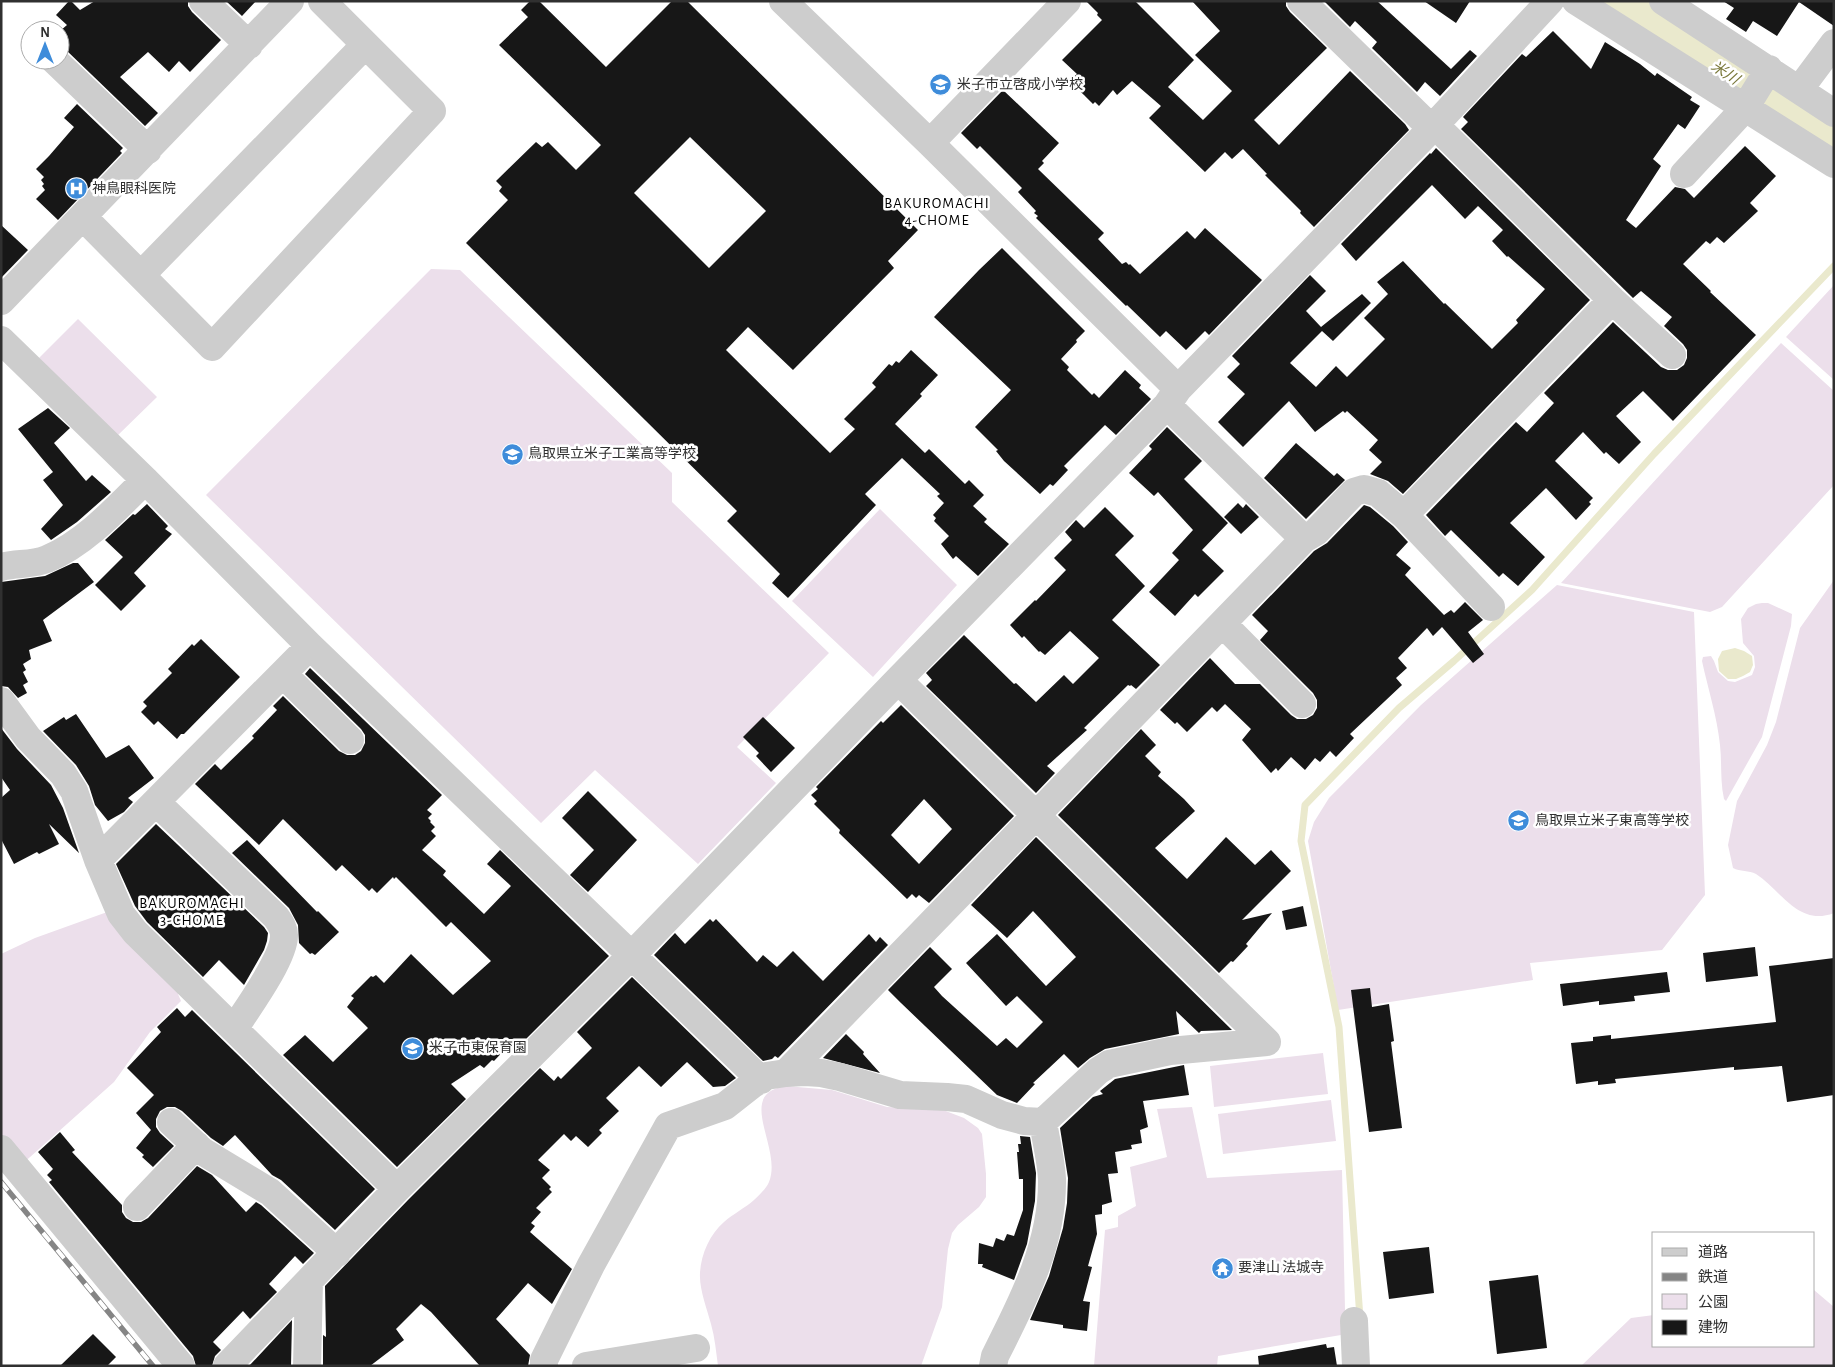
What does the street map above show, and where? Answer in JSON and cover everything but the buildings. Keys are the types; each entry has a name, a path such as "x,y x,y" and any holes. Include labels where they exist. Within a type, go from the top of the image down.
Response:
{"street":[{"path":"203,1 249,46"},
{"path":"1,301 249,46 290,1"},
{"path":"83,217 212,347 432,111 322,1"},
{"path":"783,1 930,143 1172,397 1304,539"},
{"path":"930,143 1067,1"},
{"path":"1301,1 1425,122 1442,132 1612,300 1672,355"},
{"path":"218,1362 309,1282 398,1189 632,955 1433,127 1550,1"},
{"path":"1576,1 1756,90 1799,90 1834,113"},
{"path":"1663,1 1692,8 1756,90 1834,164"},
{"path":"1799,90 1834,43"},
{"path":"141,275 365,45"},
{"path":"64,70 148,150"},
{"path":"1684,174 1756,90"},
{"path":"1404,515 1612,300"},
{"path":"1,340 145,480 310,646 632,955 773,1076 821,1073 900,1095 966,1099 1002,1115 1024,1121 1043,1122 1098,1071 1109,1064 1170,1051 1266,1042 898,680"},
{"path":"1,567 44,560 65,551 107,517 145,480"},
{"path":"544,1366 544,1360 591,1265 668,1126 725,1106 773,1076 1036,816 1304,539 1316,532 1359,489 1378,492 1404,515 1491,607"},
{"path":"1222,624 1302,704"},
{"path":"98,860 310,646"},
{"path":"283,674 350,740"},
{"path":"1,701 28,738 63,774 74,791 98,860 121,914 135,932 398,1189"},
{"path":"156,802 276,917 282,926 283,944 277,960 234,1029"},
{"path":"171,1122 202,1151 270,1192 337,1253"},
{"path":"993,1366 995,1356 1024,1299 1037,1266 1047,1226 1052,1179 1043,1122"},
{"path":"137,1207 196,1146"},
{"path":"1,1149 181,1366"},
{"path":"307,1366 309,1282"},
{"path":"1354,1321 1356,1366"},
{"path":"586,1366 696,1348"}],"green space":[{"path":"431,269 460,270 672,473 672,502 829,653 737,747 776,783 698,864 595,770 541,823 206,495"},
{"path":"1834,285 1834,380 1786,337"},
{"path":"78,319 157,397 115,438 37,360"},
{"path":"1781,343 1834,391 1834,485 1722,607 1710,612 1561,583"},
{"path":"880,509 957,585 873,677 792,601"},
{"path":"1834,580 1834,913 1821,916 1810,915 1800,911 1756,874 1733,868 1728,845 1737,801 1767,745 1776,722 1800,628"},
{"path":"1557,585 1694,612 1705,895 1662,950 1530,963 1533,980 1338,1010 1308,841 1314,822 1329,798 1421,705"},
{"path":"1768,603 1792,614 1791,626 1762,737 1726,801 1722,786 1719,734 1702,661 1703,657 1711,656 1718,672 1728,681 1735,682 1752,675 1755,667 1754,656 1743,643 1741,619 1748,608"},
{"path":"110,911 181,990 178,994 181,1001 150,1032 114,1082 20,1166 1,1142 1,954 35,938"},
{"path":"1323,1053 1328,1094 1214,1107 1210,1066"},
{"path":"786,1086 832,1090 887,1107 943,1110 964,1118 978,1128 982,1134 986,1197 979,1207 958,1225 952,1233 948,1249 942,1307 921,1366 718,1366 714,1334 701,1286 702,1259 714,1232 754,1200 769,1182 772,1168 761,1110 763,1099 771,1091"},
{"path":"1331,1100 1336,1141 1223,1154 1218,1114"},
{"name":"要津山 法城寺","path":"1192,1107 1207,1178 1342,1170 1345,1310 1341,1335 1218,1356 1217,1366 1094,1366 1105,1230 1118,1227 1118,1216 1136,1206 1130,1167 1167,1157 1157,1109"},
{"path":"1815,1291 1834,1307 1834,1366 1581,1366 1631,1318 1652,1315 1652,1347 1815,1347"}],"shaded area":[{"path":"1735,648 1752,656 1753,665 1750,672 1743,676 1736,679 1728,679 1719,671 1718,659 1722,651"}],"waterway":[{"name":"米川","path":"1615,1 1792,121 1834,146"},
{"path":"1360,1318 1339,1027 1301,841 1305,805 1399,708 1532,590 1654,454 1834,266"}],"railway":[{"path":"1,1182 153,1366"}],"place":[{"name":"米子市立啓成小学校","path":"941,85"},
{"name":"神鳥眼科医院","path":"76,189"},
{"name":"鳥取県立米子工業高等学校","path":"512,454"},
{"name":"鳥取県立米子東高等学校","path":"1519,821"},
{"name":"米子市東保育園","path":"413,1048"},
{"name":"要津山 法城寺","path":"1222,1268"}],"district":[{"name":"BAKUROMACHI 4-CHOME","path":"937,212"},
{"name":"BAKUROMACHI 3-CHOME","path":"192,912"}]}
